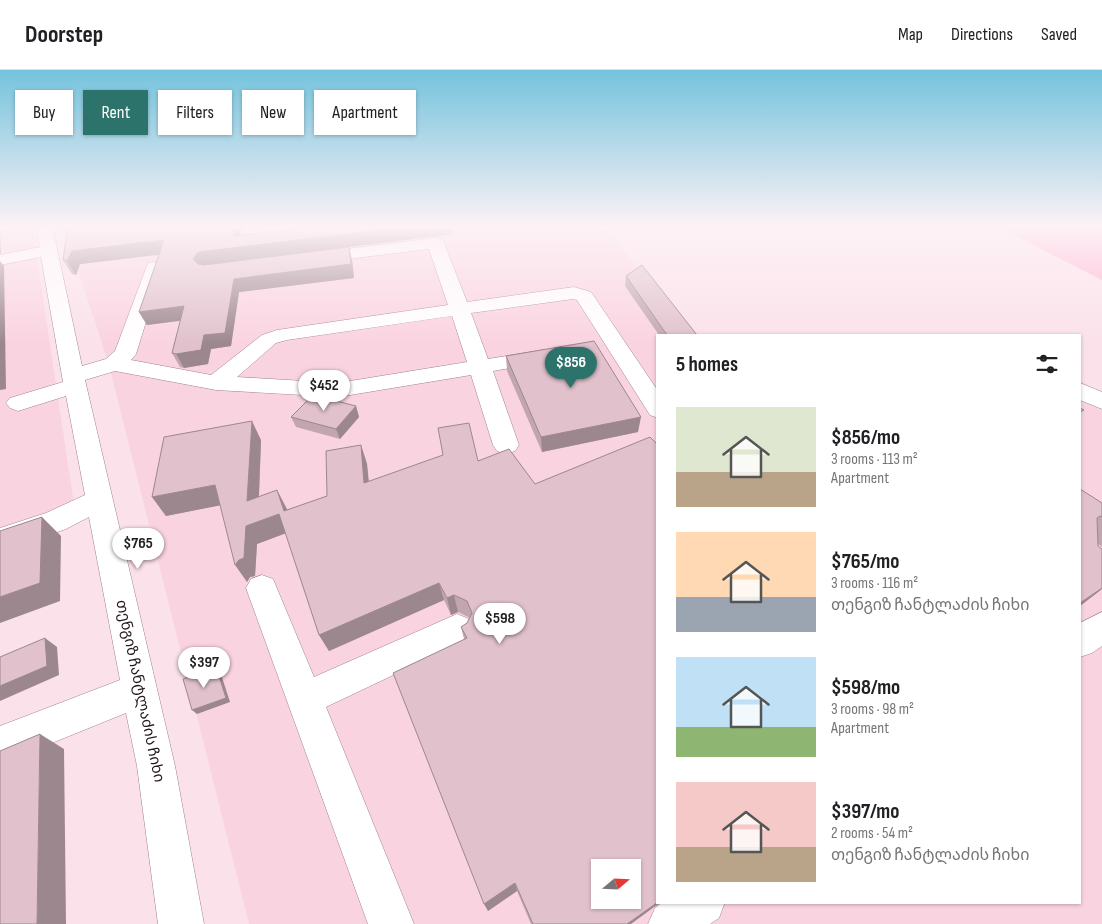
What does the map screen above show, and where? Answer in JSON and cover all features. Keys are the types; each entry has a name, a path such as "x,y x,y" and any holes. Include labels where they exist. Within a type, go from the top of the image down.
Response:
{"street":[{"name":"თენგიზ ჩანტლაძის ჩიხი","path":"51,265 74,381 156,766 181,924"},
{"path":"444,265 506,445"},
{"path":"18,403 114,364 125,354 154,267"},
{"path":"216,383 269,339 284,334 574,293 584,296 605,345 656,408"},
{"path":"114,364 216,383 338,390 566,352"},
{"path":"1081,391 1102,402"},
{"path":"0,540 56,521 99,500"},
{"path":"262,588 391,924"},
{"path":"1081,641 1102,627"},
{"path":"305,699 457,629"},
{"path":"0,745 140,690"},
{"path":"671,924 699,904"}],"shaded area":[{"path":"0,265 38,265 77,524 0,549"},
{"path":"71,265 635,265 687,334 656,334 656,904 1081,904 1081,382 1102,393 1102,924 249,924 109,365 77,267 72,267"},
{"path":"1072,265 1102,265 1102,280"}],"building":[{"path":"155,265 344,265 234,279 225,333 204,335 201,350 172,353 184,306 139,312"},
{"path":"642,265 696,334 666,334 626,276"},
{"path":"594,341 641,417 541,437 506,356"},
{"path":"313,395 356,406 336,429 291,417"},
{"path":"252,421 247,501 277,490 284,511 327,496 326,451 361,445 364,483 443,455 438,428 469,423 478,461 509,449 535,484 650,437 656,443 656,903 627,924 533,924 515,883 484,904 393,673 467,638 461,627 467,623 472,613 467,601 454,595 447,598 439,583 319,635 279,514 246,526 244,558 235,565 215,485 152,497 164,437"},
{"path":"1081,490 1102,503 1102,517 1097,518 1098,546 1102,549 1102,588 1081,602"},
{"path":"42,517 40,583 0,597 0,531"},
{"path":"45,638 47,666 0,686 0,657"},
{"path":"216,667 226,698 192,710 183,679"},
{"path":"40,734 37,924 0,924 0,751"}]}
